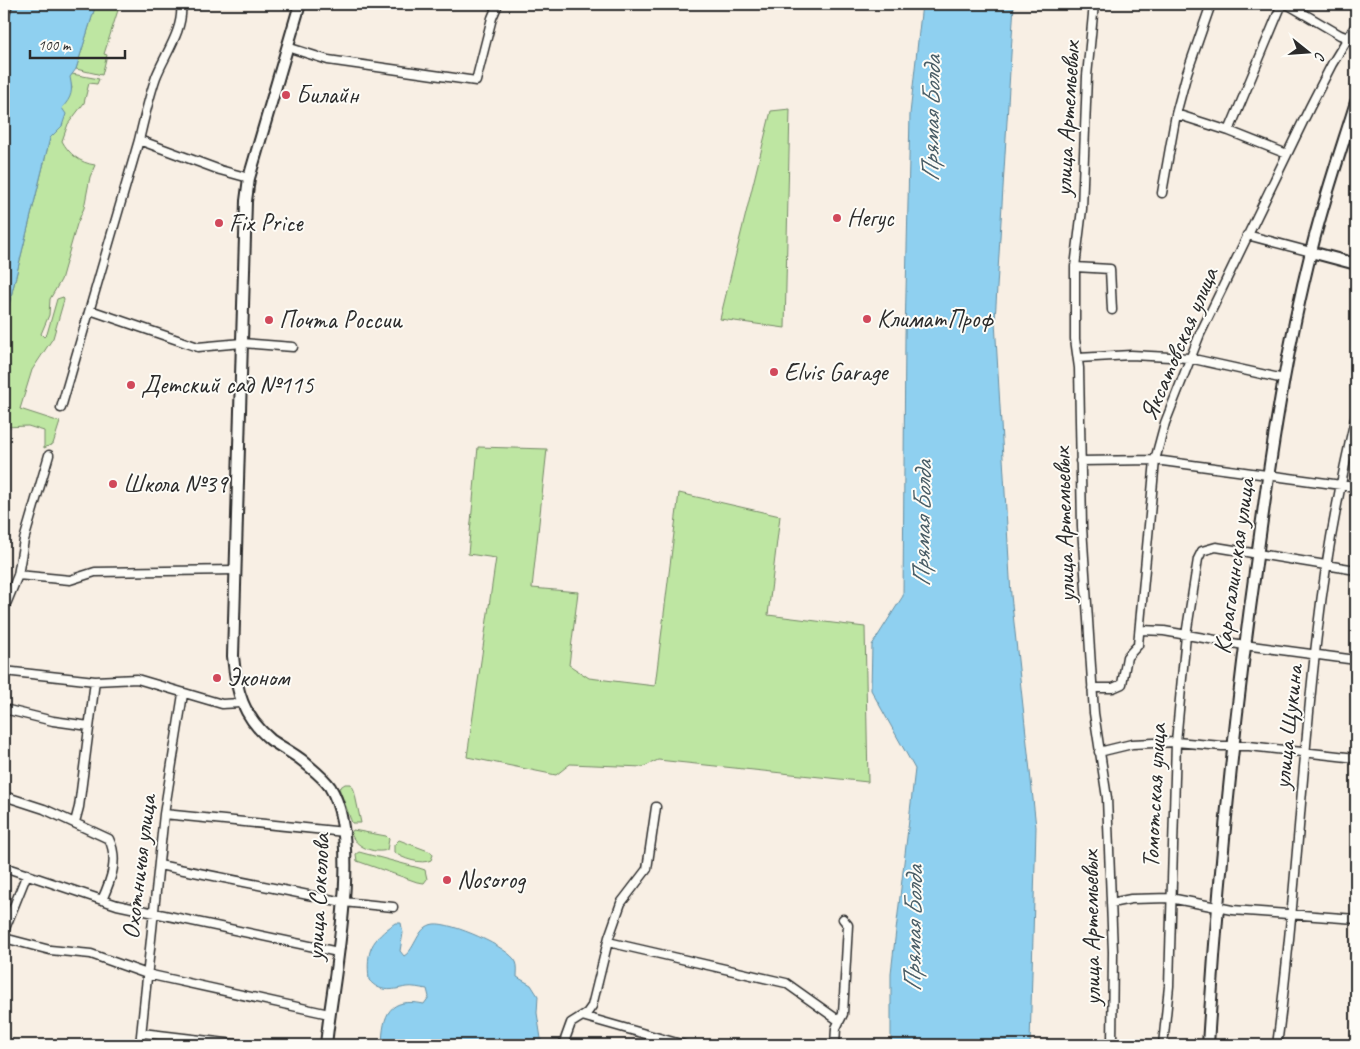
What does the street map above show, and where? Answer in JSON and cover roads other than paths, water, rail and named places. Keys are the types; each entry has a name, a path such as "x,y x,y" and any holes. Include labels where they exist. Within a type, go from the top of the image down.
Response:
{"main road":[{"path":"241,703 236,684 233,656 246,201 249,178 300,4"},
{"name":"Карагалинская улица","path":"1208,1045 1217,907 1244,646 1268,474 1284,379 1311,252 1356,102"},
{"path":"1311,252 1356,264"},
{"name":"улица Соколова","path":"241,703 270,739 314,770 330,787 339,809 345,832 343,902 326,1045"}],"street":[{"path":"4,17 8,4"},
{"path":"61,408 157,75 172,42 181,14 181,4"},
{"path":"287,47 328,60 476,81 492,18 498,4"},
{"name":"улица Артемьевых","path":"1094,4 1087,76 1082,199 1075,266 1075,339 1078,358 1082,527 1092,688 1099,752 1107,798 1111,903 1112,1045"},
{"path":"1162,193 1176,114 1187,73 1212,4"},
{"path":"1229,130 1282,4"},
{"path":"1287,4 1356,41"},
{"path":"1348,38 1356,25"},
{"name":"Яксатовская улица","path":"1092,688 1113,688 1122,684 1127,657 1138,645 1141,630 1155,460 1165,423 1189,358 1287,154 1332,64 1348,38"},
{"path":"1176,114 1229,130 1287,154"},
{"path":"138,140 220,170 249,178"},
{"path":"1247,235 1311,252"},
{"path":"1075,266 1110,268 1112,310"},
{"path":"90,310 198,347 242,343 293,347"},
{"path":"1078,358 1131,355 1189,358 1284,379"},
{"name":"улица Щукина","path":"1277,1045 1292,914 1315,656 1327,566 1356,415"},
{"path":"4,609 18,575 24,540 49,455"},
{"path":"1080,461 1155,460 1356,487"},
{"name":"Томотская улица","path":"1163,1045 1169,986 1170,898 1176,742 1186,635 1195,568 1202,552 1216,547 1257,554"},
{"path":"1257,554 1356,570"},
{"path":"18,575 70,580 95,572 236,570"},
{"path":"1141,630 1186,635 1244,646 1315,656 1356,660"},
{"path":"4,671 95,681 136,679 222,704 241,703"},
{"path":"75,822 80,807 95,681"},
{"name":"Охотничья улица","path":"140,1045 164,814 183,694"},
{"path":"4,709 52,721 89,726"},
{"path":"1099,752 1132,744 1176,742 1306,751 1356,758"},
{"path":"4,796 75,822 109,839 112,847 113,875 102,900"},
{"path":"562,1045 571,1023 592,1006 608,942 621,903 647,869 656,807"},
{"path":"164,814 345,832"},
{"path":"159,865 343,902 393,907"},
{"path":"4,867 102,900 154,913 338,952"},
{"path":"4,931 26,874"},
{"path":"1111,903 1131,899 1170,898 1217,907 1356,918"},
{"path":"835,1045 838,1020 843,1014 848,925 843,919"},
{"path":"4,938 34,946 91,954 147,974 329,1014"},
{"path":"608,942 786,983 838,1020"},
{"path":"582,1016 684,1045"},
{"path":"142,1033 243,1045"}],"water":[{"path":"4,4 96,4 76,69 70,77 71,94 62,108 66,114 62,126 50,138 4,325"},
{"name":"Прямая Болда","path":"922,4 1014,4 995,321 1011,595 1036,827 1030,1045 891,1045 891,973 915,769 871,690 872,645 903,596 905,336 910,114"},
{"path":"395,923 401,923 403,933 400,951 404,956 408,953 420,933 428,926 434,924 442,924 466,931 503,949 517,964 517,977 531,985 538,996 537,1013 542,1045 382,1045 384,1025 390,1010 403,1003 424,1004 429,997 427,989 409,987 382,989 369,980 368,961 372,947 380,935"}],"place":[{"name":"Билайн","path":"286,95"},
{"name":"Негус","path":"837,218"},
{"name":"Fix Price","path":"219,223"},
{"name":"КлиматПроф","path":"867,319"},
{"name":"Почта России","path":"269,320"},
{"name":"Elvis Garage","path":"774,372"},
{"name":"Детский сад №115","path":"131,385"},
{"name":"Школа №39","path":"113,484"},
{"name":"Эконом","path":"217,678"},
{"name":"Nosorog","path":"447,880"}]}
